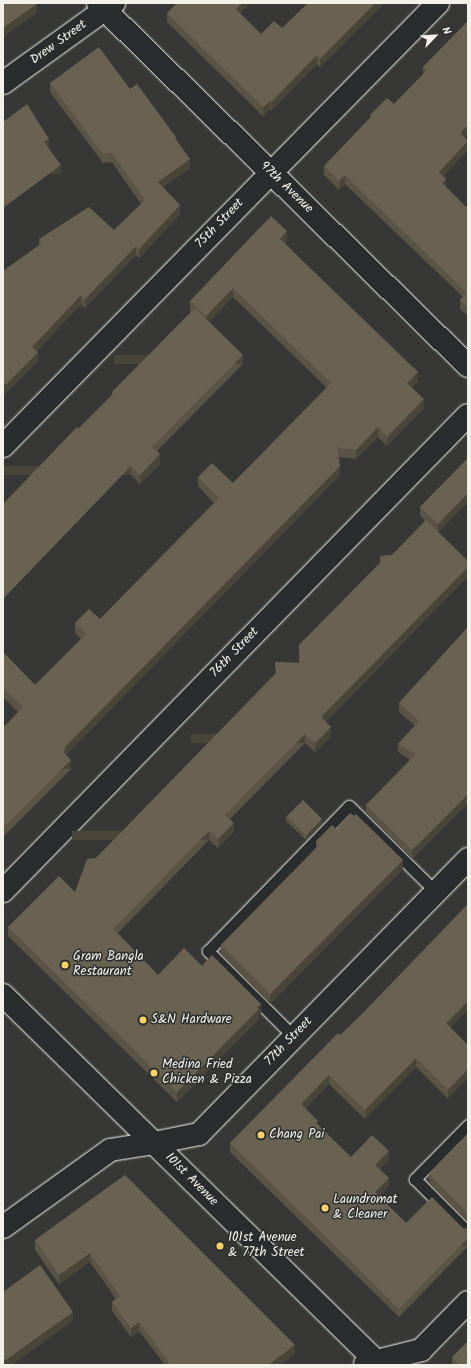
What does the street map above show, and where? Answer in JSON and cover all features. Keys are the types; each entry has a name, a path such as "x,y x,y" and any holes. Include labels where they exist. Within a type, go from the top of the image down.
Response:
{"street":[{"name":"75th Street","path":"3,446 438,3"},
{"name":"97th Avenue","path":"106,5 271,173 468,366"},
{"name":"Drew Street","path":"3,84 106,5"},
{"name":"76th Street","path":"3,891 468,415"},
{"name":"77th Street","path":"3,1227 110,1150 199,1134 468,859"},
{"name":"101st Avenue","path":"3,995 154,1143 372,1364"},
{"path":"372,1364 421,1350 468,1302"}],"lane":[{"path":"294,1037 208,951 349,806 436,892"},
{"path":"468,1125 415,1179 468,1232"}],"building":[{"path":"3,3 37,3 37,4 3,28"},
{"path":"177,3 242,3 236,9 261,34 274,21 282,28 308,3 375,3 320,59 317,55 271,102 270,101 263,107 167,13"},
{"path":"468,21 468,125 460,133 468,141 439,172 446,179 442,183 466,207 468,205 468,307 460,300 467,293 345,175 339,181 324,166 372,116 370,115 387,98 394,104 427,70 423,67"},
{"path":"99,47 130,89 137,84 176,137 175,138 190,159 158,182 180,205 139,249 136,246 85,299 81,295 32,347 38,352 3,387 3,271 42,243 39,239 89,207 114,230 145,200 112,153 103,154 50,83"},
{"path":"27,104 49,139 44,142 61,165 3,208 3,122"},
{"path":"271,216 287,231 280,239 418,372 407,383 424,399 387,437 378,427 356,450 337,447 340,466 64,748 66,749 63,752 71,760 3,828 3,728 23,707 3,688 3,652 35,685 86,634 75,623 89,609 100,619 219,498 198,477 212,463 233,483 331,383 233,288 206,316 190,301"},
{"path":"195,308 243,355 152,447 160,454 140,475 131,466 3,599 3,504 77,427 78,429 114,393 112,392"},
{"path":"468,458 468,493 438,524 420,507"},
{"path":"426,520 468,561 468,567 321,717 331,727 315,743 305,734 225,815 234,823 218,839 209,831 113,929 158,975 184,948 202,966 212,955 261,1004 257,1008 259,1009 177,1092 8,927 59,876 75,892 87,859 96,858 276,673 275,662 300,663 299,645 381,562 380,556 392,555"},
{"path":"468,627 468,794 412,850 366,805 416,754 398,744 419,721 399,703"},
{"path":"303,800 322,819 306,835 287,816"},
{"path":"351,813 354,816 356,814 403,860 270,994 221,945 319,845 316,841 332,825 336,829"},
{"path":"468,904 468,1001 446,1023 468,1045 468,1069 448,1090 416,1058 365,1110 329,1075 301,1104 318,1121 316,1123 351,1157 372,1135 389,1151 375,1165 389,1178 375,1192 406,1223 432,1197 463,1228 468,1229 468,1238 399,1309 230,1143 338,1033 340,1035 362,1014"},
{"path":"468,1134 468,1213 429,1174"},
{"path":"125,1175 295,1345 268,1365 166,1365 169,1362 139,1322 131,1328 112,1302 120,1296 90,1253 59,1275 35,1240"},
{"path":"40,1265 73,1312 3,1362 3,1292"},
{"path":"468,1341 468,1365 460,1365 452,1357"}],"place":[{"name":"Gram Bangla Restaurant","path":"65,965"},
{"name":"S&N Hardware","path":"143,1020"},
{"name":"Medina Fried Chicken & Pizza","path":"154,1073"},
{"name":"Chang Pai","path":"261,1135"},
{"name":"Laundromat & Cleaner","path":"325,1208"},
{"name":"101st Avenue & 77th Street","path":"220,1246"}]}
